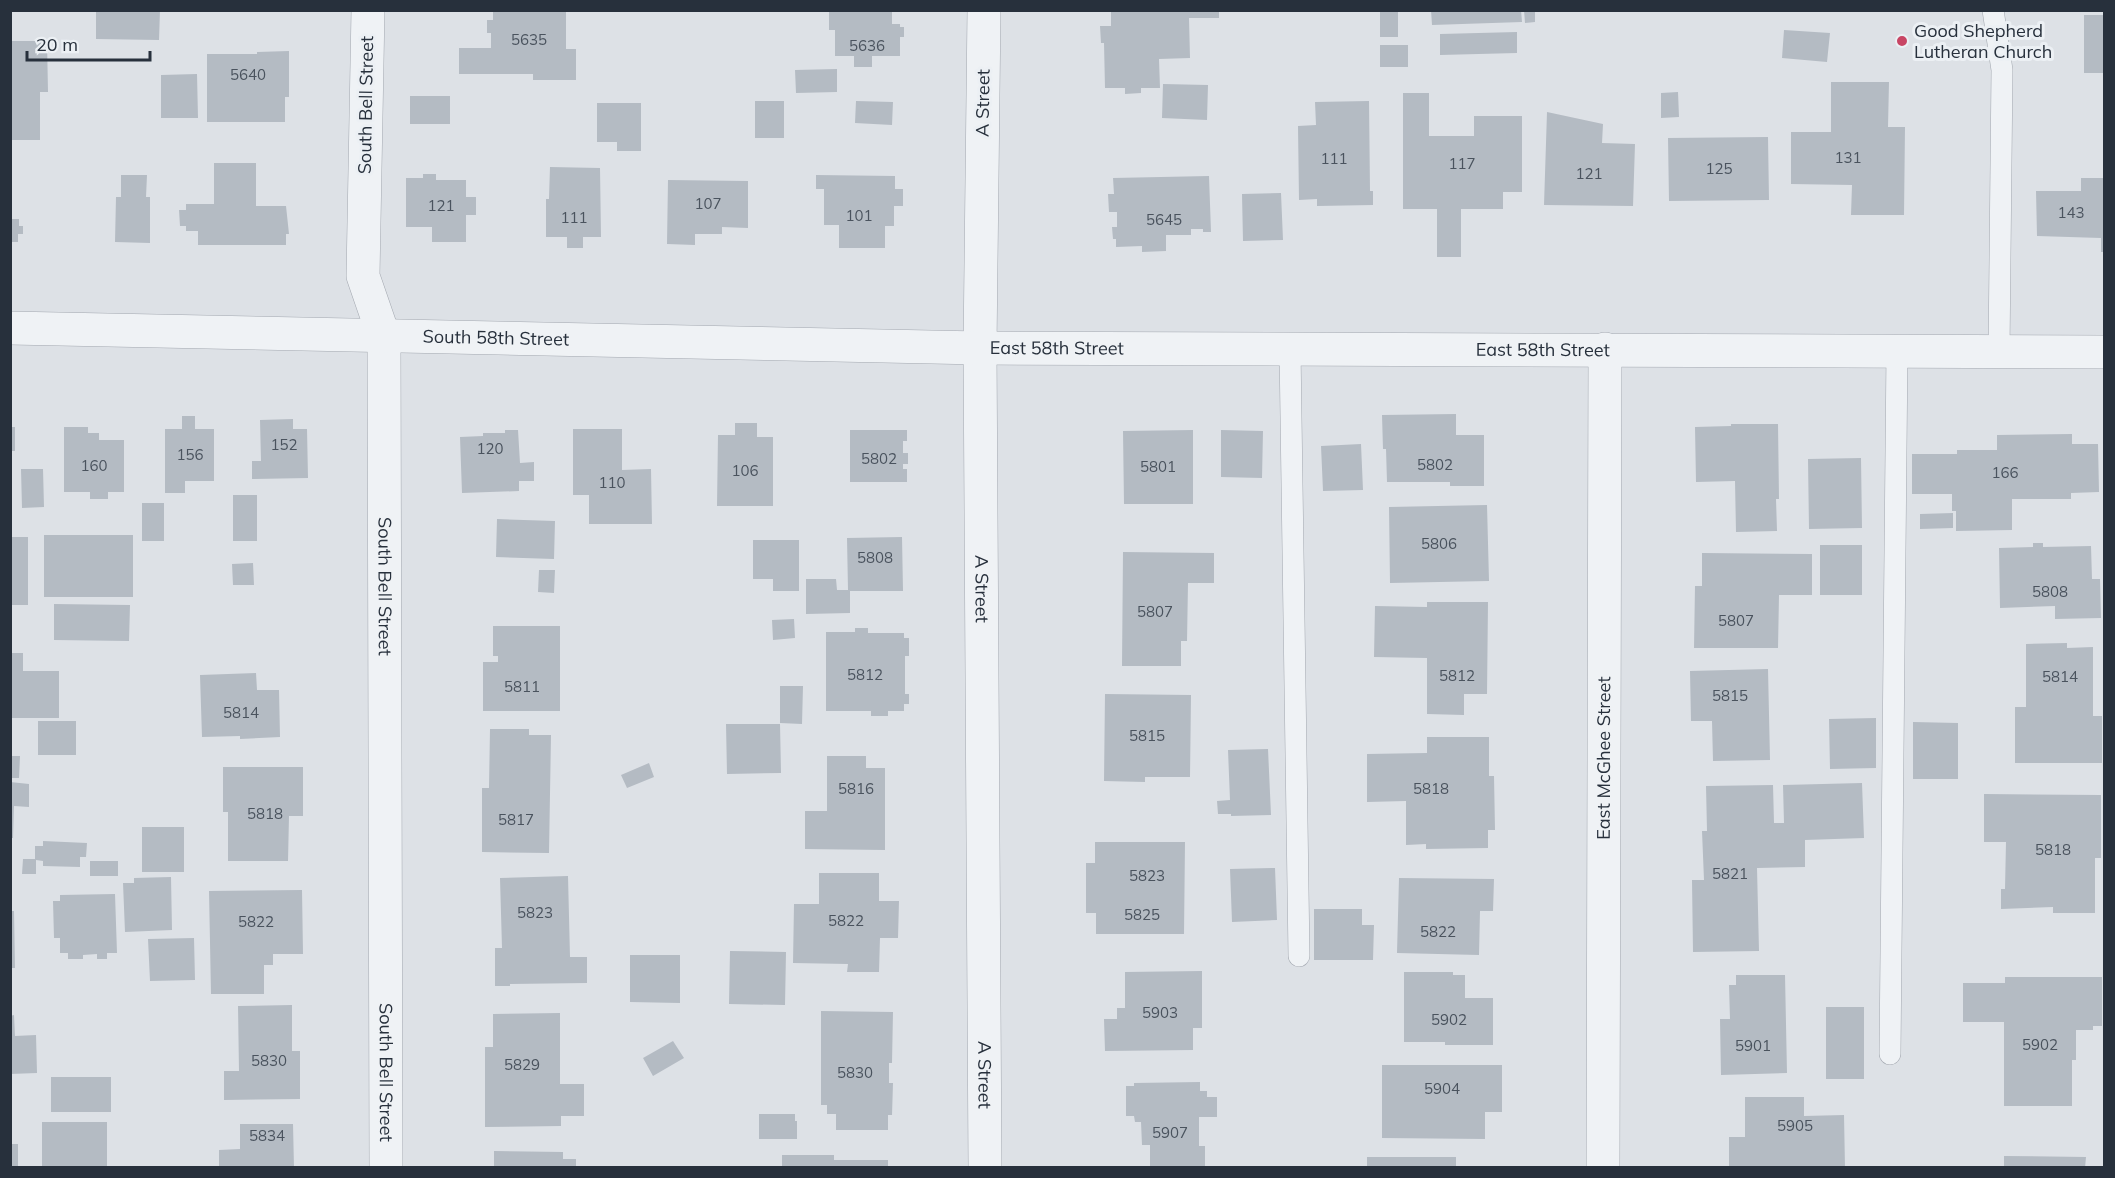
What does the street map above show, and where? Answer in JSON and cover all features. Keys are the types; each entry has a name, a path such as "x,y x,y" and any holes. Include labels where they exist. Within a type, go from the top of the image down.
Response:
{"street":[{"name":"South Bell Street","path":"368,10 363,276 384,336 386,1167"},
{"name":"A Street","path":"984,10 980,348 984,1167"},
{"name":"South 58th Street","path":"10,328 980,348"},
{"name":"East 58th Street","path":"980,348 2104,352"},
{"name":"East McGhee Street","path":"1603,1167 1605,350"}],"lane":[{"path":"1993,10 2001,70 1999,351"},
{"path":"1290,349 1299,956"},
{"path":"1890,1054 1896,351"}],"building":[{"path":"96,10 160,10 159,40 96,39"},
{"path":"493,10 566,10 566,49 576,49 576,80 533,80 533,74 459,74 459,48 491,48 491,33 487,33 487,20 493,20"},
{"path":"829,10 892,10 892,24 900,24 900,27 904,27 904,37 900,37 900,56 872,56 872,67 854,67 854,56 835,56 835,30 829,30"},
{"path":"1111,10 1219,10 1219,18 1189,18 1190,58 1159,59 1160,88 1141,88 1141,93 1125,94 1125,88 1105,88 1104,43 1101,43 1100,26 1111,26"},
{"path":"1380,10 1398,10 1398,37 1380,37"},
{"path":"1431,10 1521,10 1522,22 1432,25"},
{"path":"1524,10 1535,10 1535,22 1525,23"},
{"path":"2084,15 2104,15 2104,73 2084,73"},
{"path":"1784,30 1830,33 1827,62 1782,58"},
{"path":"1517,32 1517,53 1440,55 1440,34"},
{"path":"10,41 47,41 48,92 40,92 40,140 10,140"},
{"path":"1380,45 1408,45 1408,67 1380,67"},
{"path":"289,51 289,97 285,97 285,122 207,122 207,54 257,54 257,52"},
{"path":"837,69 837,92 796,93 795,70"},
{"path":"197,74 198,118 161,118 161,75"},
{"path":"1831,82 1889,82 1888,127 1905,127 1904,215 1851,215 1852,185 1791,184 1791,132 1831,132"},
{"path":"1163,84 1208,85 1207,120 1162,118"},
{"path":"1678,92 1679,117 1661,118 1661,93"},
{"path":"1403,93 1429,93 1429,136 1474,136 1474,116 1522,116 1522,192 1503,192 1503,209 1461,209 1461,257 1437,257 1437,209 1403,209"},
{"path":"410,96 450,96 450,124 410,124"},
{"path":"755,101 784,101 784,138 755,138"},
{"path":"856,101 893,102 892,125 855,123"},
{"path":"1369,101 1370,191 1373,191 1373,205 1317,206 1317,199 1299,200 1298,126 1316,125 1315,102"},
{"path":"597,103 641,103 641,151 617,151 617,142 597,142"},
{"path":"1547,112 1603,124 1602,143 1635,144 1633,206 1544,205"},
{"path":"1768,137 1769,200 1669,201 1668,138"},
{"path":"214,163 256,163 256,206 286,206 289,234 286,234 286,245 198,245 198,231 186,231 186,226 180,226 179,210 186,210 186,204 214,204"},
{"path":"550,167 600,168 601,237 583,237 583,248 567,248 567,237 546,237 546,199 549,199"},
{"path":"423,174 436,174 436,180 466,180 466,197 476,197 476,215 466,215 466,242 432,242 432,227 406,227 406,178 423,178"},
{"path":"121,175 147,175 146,197 150,197 150,243 115,242 116,197 121,197"},
{"path":"816,175 895,176 895,189 903,189 903,206 894,206 894,226 885,226 885,248 839,248 839,225 824,225 824,189 816,189"},
{"path":"1209,176 1211,232 1191,229 1191,235 1166,235 1166,251 1142,252 1142,246 1116,247 1112,227 1117,227 1117,212 1109,212 1108,194 1114,194 1113,178"},
{"path":"2081,178 2104,178 2104,252 2101,252 2101,238 2037,236 2036,191 2081,191"},
{"path":"668,180 748,181 748,228 722,227 722,234 695,234 695,245 667,244"},
{"path":"1281,193 1283,240 1243,241 1242,194"},
{"path":"10,219 19,219 19,226 23,226 23,234 18,234 18,242 10,242"},
{"path":"1456,414 1456,435 1484,435 1484,486 1450,486 1450,482 1387,482 1382,415"},
{"path":"182,416 195,416 195,429 214,429 214,481 185,481 185,493 165,493 165,429 182,429"},
{"path":"293,419 293,429 307,429 308,478 252,479 252,461 261,461 260,420"},
{"path":"735,423 757,423 757,437 773,437 773,506 717,506 718,435 735,435"},
{"path":"1731,424 1778,424 1777,531 1736,532 1735,481 1696,482 1695,427 1731,426"},
{"path":"10,427 15,427 15,451 10,451"},
{"path":"64,427 88,427 88,433 99,433 99,440 124,440 124,492 108,492 108,499 90,499 90,492 64,492"},
{"path":"573,429 622,429 622,470 651,469 652,524 589,524 589,495 573,495"},
{"path":"505,430 518,430 520,463 534,462 534,481 519,481 519,491 462,493 460,437 483,436 483,433 505,433"},
{"path":"850,430 907,430 907,441 903,441 903,453 908,453 908,464 903,464 903,469 907,469 907,482 850,482"},
{"path":"1193,430 1193,504 1124,504 1123,431"},
{"path":"1221,430 1263,431 1262,478 1221,477"},
{"path":"2072,434 2072,444 2098,444 2099,492 2071,493 2071,499 2012,499 2012,530 1956,531 1956,511 1952,511 1952,494 1912,494 1912,454 1957,454 1957,450 1997,450 1997,435"},
{"path":"1361,444 1363,490 1323,491 1321,446"},
{"path":"1861,458 1862,528 1809,529 1808,459"},
{"path":"21,469 43,469 44,507 22,508"},
{"path":"233,495 257,495 257,541 233,541"},
{"path":"142,503 164,503 164,541 142,541"},
{"path":"1487,505 1489,581 1390,583 1389,507"},
{"path":"1953,513 1953,528 1920,529 1920,514"},
{"path":"497,519 555,521 554,559 496,557"},
{"path":"44,535 133,535 133,597 44,597"},
{"path":"10,537 28,537 28,605 10,605"},
{"path":"902,537 903,591 850,591 850,613 806,614 806,579 836,579 837,590 848,590 847,538"},
{"path":"753,540 799,540 799,591 773,591 773,579 753,579"},
{"path":"2033,543 2043,543 2043,547 2091,546 2092,579 2100,579 2101,618 2055,619 2055,606 2000,608 1999,548 2033,547"},
{"path":"1820,545 1862,545 1862,595 1820,595"},
{"path":"1123,552 1214,553 1214,583 1188,583 1187,641 1181,641 1181,666 1122,666"},
{"path":"1702,553 1812,554 1812,595 1779,595 1778,648 1694,648 1695,586 1702,586"},
{"path":"253,563 254,585 233,585 232,564"},
{"path":"539,570 555,570 554,593 538,592"},
{"path":"1427,602 1488,602 1487,694 1464,694 1464,715 1427,714 1427,658 1374,657 1375,606 1427,607"},
{"path":"54,604 130,605 129,641 54,640"},
{"path":"794,619 795,638 773,640 772,620"},
{"path":"493,626 560,626 560,711 483,711 483,662 498,662 498,656 493,656"},
{"path":"855,628 868,628 868,633 904,633 904,638 909,638 909,656 905,656 905,694 909,694 909,704 904,704 904,711 888,711 888,716 871,716 871,711 826,711 826,632 855,632"},
{"path":"2067,643 2067,648 2093,647 2093,716 2102,716 2102,763 2015,763 2015,707 2026,707 2026,644"},
{"path":"10,653 23,653 23,671 59,671 59,718 10,718"},
{"path":"1768,669 1770,760 1713,761 1712,721 1691,721 1690,671"},
{"path":"256,673 257,690 279,690 280,737 240,739 240,736 202,737 200,675"},
{"path":"780,686 803,686 802,724 780,723"},
{"path":"1105,694 1191,695 1190,777 1145,777 1145,782 1104,781"},
{"path":"1876,718 1876,768 1830,769 1829,719"},
{"path":"38,721 76,721 76,755 38,755"},
{"path":"1913,722 1958,723 1958,779 1913,779"},
{"path":"726,724 780,724 781,773 727,774"},
{"path":"490,729 529,729 529,735 551,735 549,853 482,852 482,788 489,788"},
{"path":"1427,737 1489,737 1489,776 1494,776 1495,830 1488,830 1488,848 1426,849 1426,844 1406,845 1406,801 1367,802 1367,754 1427,753"},
{"path":"1268,749 1271,815 1218,814 1217,801 1230,800 1228,750"},
{"path":"10,756 20,756 19,778 10,778"},
{"path":"827,756 866,756 866,768 885,768 885,850 805,849 805,811 827,811"},
{"path":"649,763 654,777 627,788 621,775"},
{"path":"223,767 303,767 303,816 289,816 288,861 228,861 228,812 223,812"},
{"path":"10,782 29,784 29,807 14,806 13,838 10,838"},
{"path":"1862,783 1864,838 1805,840 1805,867 1757,868 1759,951 1693,952 1692,880 1704,880 1702,831 1707,831 1706,786 1773,785 1774,823 1784,823 1783,785"},
{"path":"1984,794 2101,795 2101,858 2095,858 2095,913 2053,913 2053,907 2001,909 2001,889 2005,889 2006,842 1984,842"},
{"path":"142,827 184,827 184,872 142,872"},
{"path":"43,841 87,843 86,857 80,857 80,867 43,866 43,861 36,860 36,874 22,874 23,859 35,859 35,846 43,846"},
{"path":"1095,842 1185,842 1184,934 1096,934 1096,913 1086,913 1086,863 1095,863"},
{"path":"90,861 118,861 118,876 90,876"},
{"path":"1275,868 1277,920 1232,922 1230,869"},
{"path":"819,873 879,873 879,901 899,901 898,938 880,938 879,972 847,972 848,964 793,963 794,904 819,904"},
{"path":"568,876 570,957 587,957 587,983 495,986 495,948 502,948 500,878"},
{"path":"171,877 172,930 125,932 123,883 134,883 134,878"},
{"path":"1399,878 1494,879 1493,911 1480,911 1479,955 1397,953"},
{"path":"302,890 303,954 273,954 273,965 264,965 264,994 211,994 209,891"},
{"path":"115,894 117,953 107,953 107,959 97,959 97,954 83,955 83,959 68,959 68,953 60,953 60,938 54,938 53,901 60,901 60,895"},
{"path":"1314,909 1362,909 1362,925 1374,925 1373,960 1314,960"},
{"path":"10,911 14,911 15,968 10,968"},
{"path":"194,938 195,980 150,981 148,939"},
{"path":"730,951 786,952 785,1005 729,1004"},
{"path":"630,955 680,955 680,1003 630,1002"},
{"path":"1202,971 1202,1028 1193,1028 1193,1050 1105,1051 1104,1019 1117,1019 1117,1008 1125,1008 1125,972"},
{"path":"1404,972 1453,972 1453,975 1465,975 1465,998 1493,998 1493,1045 1404,1042"},
{"path":"1736,975 1785,975 1787,1073 1721,1075 1720,1019 1730,1019 1729,985 1736,985"},
{"path":"2005,977 2102,977 2102,1026 2093,1026 2093,1030 2076,1030 2076,1060 2072,1060 2072,1106 2004,1106 2004,1022 1963,1022 1963,983 2005,983"},
{"path":"292,1005 292,1051 300,1051 300,1099 224,1100 224,1071 239,1071 238,1006"},
{"path":"1826,1007 1864,1007 1864,1079 1826,1079"},
{"path":"821,1011 893,1012 892,1063 889,1063 889,1083 893,1083 892,1115 888,1115 888,1130 836,1130 836,1114 827,1114 827,1105 821,1105"},
{"path":"560,1013 560,1084 584,1084 584,1116 561,1116 561,1126 485,1127 485,1047 493,1047 493,1014"},
{"path":"14,1015 15,1036 36,1035 37,1073 10,1074 10,1016"},
{"path":"673,1041 684,1058 653,1076 643,1058"},
{"path":"1382,1065 1502,1065 1502,1112 1485,1112 1485,1139 1382,1138"},
{"path":"51,1077 111,1077 111,1112 51,1112"},
{"path":"1200,1082 1200,1091 1207,1091 1207,1097 1217,1097 1217,1117 1199,1117 1199,1146 1205,1146 1205,1168 1150,1168 1150,1145 1142,1145 1141,1122 1135,1122 1134,1116 1126,1116 1126,1086 1134,1086 1134,1083"},
{"path":"1745,1097 1804,1097 1804,1116 1844,1115 1845,1168 1729,1168 1729,1137 1745,1137"},
{"path":"759,1114 795,1114 797,1139 759,1139"},
{"path":"42,1122 107,1122 107,1168 42,1168"},
{"path":"240,1124 293,1124 294,1168 219,1168 219,1150 240,1149"},
{"path":"10,1144 18,1144 18,1168 10,1168"},
{"path":"494,1151 563,1152 563,1159 576,1159 576,1168 494,1168"},
{"path":"782,1155 834,1155 834,1160 888,1160 888,1168 782,1168"},
{"path":"2004,1156 2086,1157 2085,1168 2004,1168"},
{"path":"1367,1157 1456,1157 1456,1168 1367,1168"}],"place":[{"name":"Good Shepherd Lutheran Church","path":"1902,41"}]}
